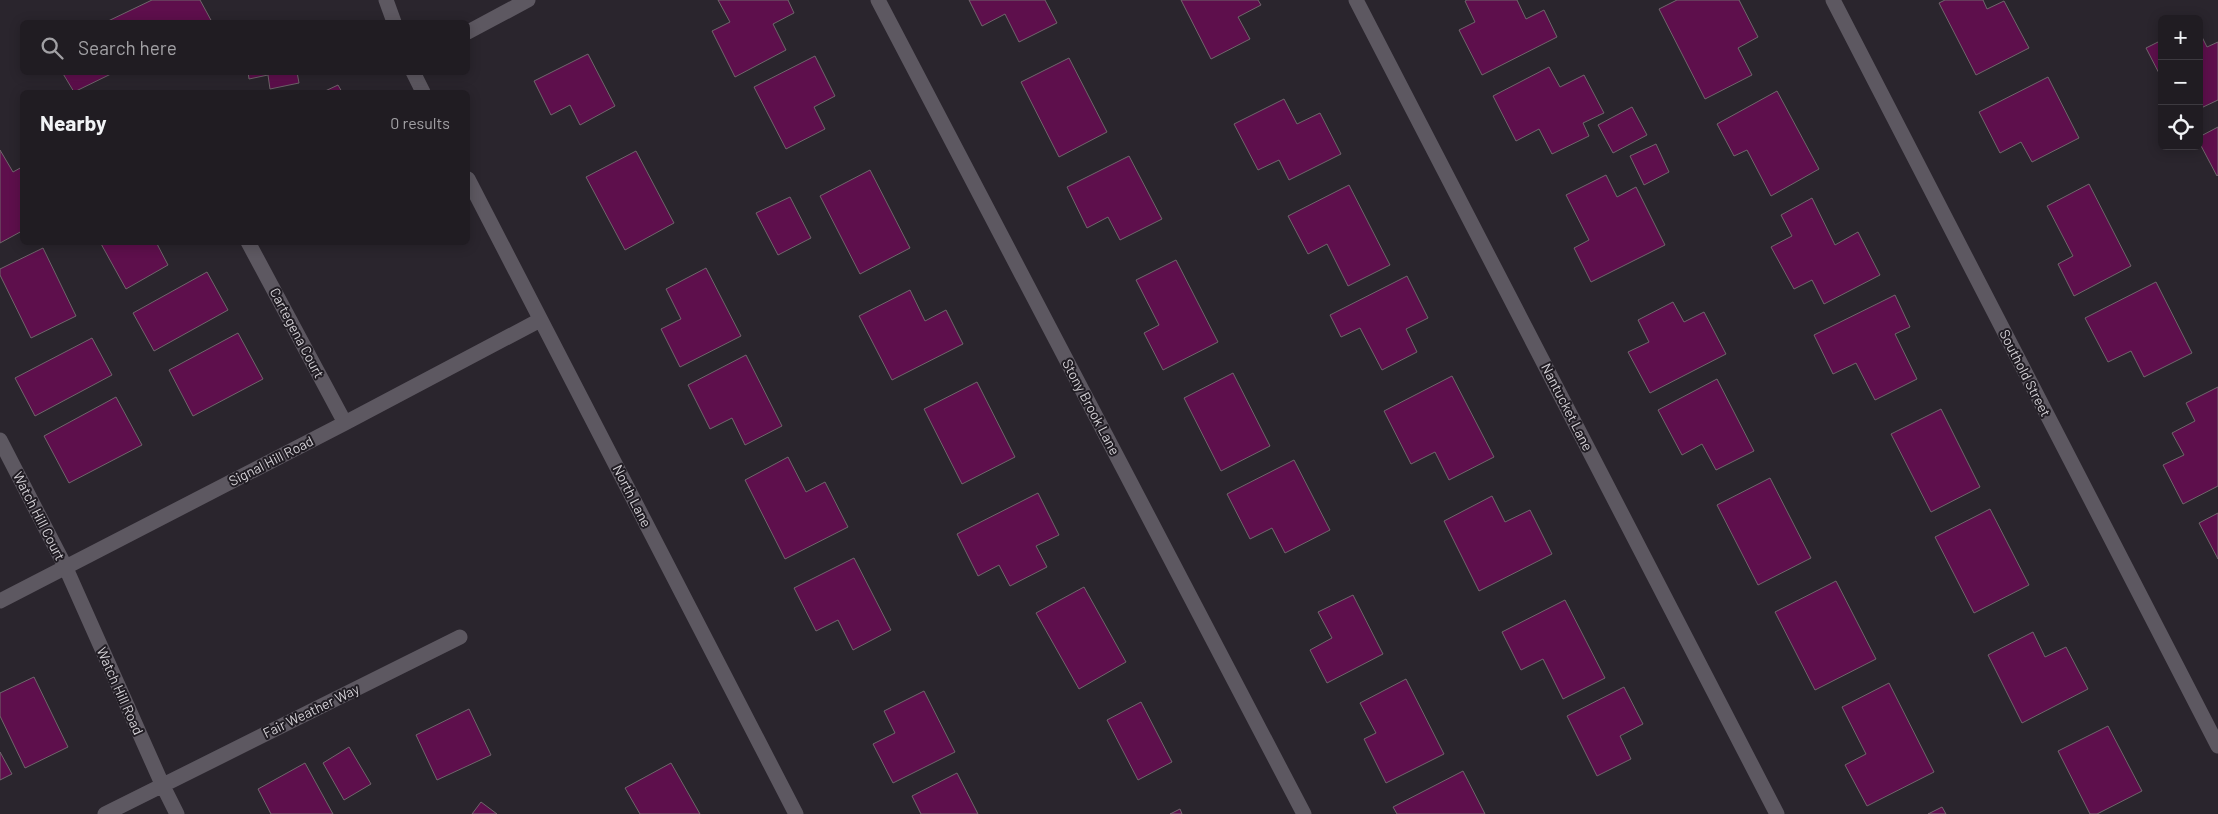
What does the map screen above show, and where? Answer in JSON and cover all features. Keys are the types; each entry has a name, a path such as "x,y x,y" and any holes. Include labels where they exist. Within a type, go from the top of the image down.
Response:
{"street":[{"path":"386,0 393,20"},
{"path":"470,31 528,0"},
{"name":"Stony Brook Lane","path":"878,0 1304,814"},
{"name":"Nantucket Lane","path":"1356,0 1777,814"},
{"name":"Southold Street","path":"1833,0 2218,746"},
{"path":"414,75 422,90"},
{"name":"North Lane","path":"470,182 796,814"},
{"name":"Cartegena Court","path":"250,245 345,424"},
{"name":"Signal Hill Road","path":"0,601 345,424 540,320"},
{"name":"Watch Hill Court","path":"0,440 65,566"},
{"name":"Watch Hill Road","path":"65,566 177,814"},
{"name":"Fair Weather Way","path":"105,814 460,637"}],"building":[{"path":"152,0 200,0 211,20 110,20"},
{"path":"718,0 788,0 794,13 773,24 786,50 735,77 712,31 730,22"},
{"path":"969,0 1045,0 1057,23 1019,42 1005,14 982,26"},
{"path":"1181,0 1258,0 1261,5 1238,17 1250,39 1211,59"},
{"path":"1517,0 1526,19 1544,10 1557,37 1482,75 1459,30 1475,22 1465,1"},
{"path":"1677,0 1739,0 1758,37 1738,48 1752,75 1705,99 1659,9"},
{"path":"1945,0 1983,0 1987,9 2004,1 2029,48 1976,75 1939,3"},
{"path":"2203,39 2207,47 2218,42 2218,100 2203,107"},
{"path":"2158,42 2158,71 2146,48"},
{"path":"588,54 615,106 580,125 570,105 551,115 534,81"},
{"path":"815,56 835,96 814,107 825,129 786,149 754,87"},
{"path":"1069,58 1107,132 1059,157 1021,82"},
{"path":"1549,67 1560,87 1584,75 1604,113 1583,123 1589,136 1552,154 1539,129 1516,141 1493,96"},
{"path":"64,75 109,75 78,90 73,90"},
{"path":"248,75 268,75 249,79"},
{"path":"268,75 298,75 299,83 270,89"},
{"path":"2048,77 2079,138 2032,162 2021,142 2000,153 1979,112"},
{"path":"338,85 341,90 327,90"},
{"path":"1777,91 1819,169 1771,196 1747,150 1734,156 1717,124"},
{"path":"1284,99 1297,124 1320,113 1341,154 1289,180 1279,160 1258,170 1234,124"},
{"path":"1632,107 1647,135 1613,153 1598,125"},
{"path":"2218,127 2217,176 2203,150 2203,135"},
{"path":"1656,144 1669,172 1644,185 1630,156"},
{"path":"0,150 13,172 20,168 20,232 0,243"},
{"path":"636,151 674,223 625,250 586,177"},
{"path":"1129,156 1162,219 1120,240 1108,217 1087,228 1067,187"},
{"path":"870,170 910,248 860,274 820,196"},
{"path":"1606,175 1617,197 1636,187 1665,245 1591,282 1574,248 1589,240 1566,195"},
{"path":"2089,184 2131,266 2074,296 2058,264 2073,256 2047,206"},
{"path":"1349,185 1390,265 1348,286 1327,244 1308,254 1288,216"},
{"path":"790,197 811,238 778,255 756,213"},
{"path":"1812,198 1835,245 1858,232 1880,275 1824,304 1812,280 1794,289 1771,247 1792,236 1781,215"},
{"path":"102,245 158,245 168,265 126,289"},
{"path":"43,248 76,316 31,338 0,275 0,269"},
{"path":"1176,260 1218,342 1163,370 1144,333 1159,325 1136,280"},
{"path":"706,268 741,336 680,367 661,329 681,319 666,289"},
{"path":"207,272 228,310 154,351 133,313"},
{"path":"1407,276 1428,318 1406,329 1417,352 1382,370 1360,328 1341,337 1330,315"},
{"path":"2156,282 2192,353 2144,377 2131,351 2108,362 2085,318"},
{"path":"910,290 925,321 946,310 963,344 892,380 859,316"},
{"path":"1895,295 1910,327 1895,334 1917,379 1875,400 1856,363 1833,374 1814,335"},
{"path":"1673,302 1684,322 1704,312 1726,354 1650,393 1628,352 1649,342 1638,320"},
{"path":"238,333 263,379 193,416 169,370"},
{"path":"92,338 112,375 35,416 15,378"},
{"path":"746,355 782,426 745,445 732,418 710,429 688,385"},
{"path":"1233,373 1270,446 1221,471 1184,398"},
{"path":"1452,376 1494,457 1449,480 1435,452 1411,464 1384,411"},
{"path":"1717,379 1754,451 1716,470 1702,444 1682,455 1658,410"},
{"path":"977,382 1015,457 962,484 924,409"},
{"path":"2218,387 2218,486 2183,504 2163,465 2184,455 2172,433 2195,421 2186,403"},
{"path":"116,397 142,445 69,483 44,436"},
{"path":"1941,409 1980,487 1931,512 1891,434"},
{"path":"788,457 806,492 825,482 848,527 785,559 745,480"},
{"path":"1294,460 1330,530 1285,553 1272,528 1250,539 1227,494"},
{"path":"1770,478 1811,558 1758,585 1717,505"},
{"path":"1038,493 1059,535 1036,546 1047,567 1010,586 999,565 978,576 957,534"},
{"path":"1492,496 1505,522 1530,510 1552,554 1479,591 1444,521"},
{"path":"1990,509 2029,585 1974,613 1935,537"},
{"path":"2218,513 2218,559 2199,523"},
{"path":"854,558 891,630 853,650 838,620 816,631 794,588"},
{"path":"1836,581 1876,659 1815,690 1775,612"},
{"path":"1084,587 1126,662 1079,689 1036,613"},
{"path":"1353,595 1383,654 1327,683 1310,650 1332,638 1318,612"},
{"path":"1565,600 1605,678 1563,699 1543,659 1521,670 1502,632"},
{"path":"2033,632 2045,657 2066,647 2088,689 2022,723 1988,655"},
{"path":"34,677 68,747 25,768 0,716 0,693"},
{"path":"1406,679 1444,754 1386,783 1364,739 1376,733 1360,703"},
{"path":"1889,683 1934,772 1867,806 1845,765 1866,754 1842,707"},
{"path":"1624,687 1643,724 1620,736 1631,759 1597,776 1567,716"},
{"path":"924,691 955,752 893,783 873,744 895,733 884,711"},
{"path":"1141,702 1172,762 1138,780 1107,720"},
{"path":"469,709 491,755 437,780 416,735"},
{"path":"2108,726 2142,791 2097,814 2090,814 2058,751"},
{"path":"349,747 371,784 344,800 323,763"},
{"path":"0,752 12,774 0,780"},
{"path":"305,763 333,814 271,814 258,789"},
{"path":"671,763 700,814 640,814 625,788"},
{"path":"1463,771 1485,814 1397,814 1393,807"},
{"path":"957,773 978,814 921,814 912,796"},
{"path":"481,802 497,814 472,814"},
{"path":"1942,807 1946,814 1928,814"},
{"path":"1180,809 1182,814 1170,814"}]}
